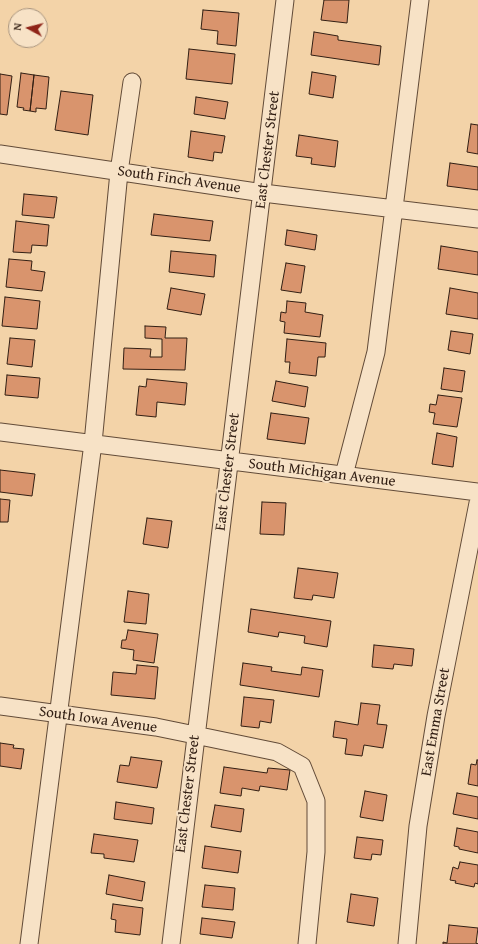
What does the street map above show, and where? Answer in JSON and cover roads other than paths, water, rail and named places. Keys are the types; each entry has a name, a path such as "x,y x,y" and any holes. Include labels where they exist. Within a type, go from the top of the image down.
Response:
{"street":[{"name":"East Chester Street","path":"171,944 195,735 263,193 285,0"},
{"path":"344,476 376,352 420,0"},
{"path":"29,944 93,443 119,172 132,82"},
{"name":"South Finch Avenue","path":"0,154 263,193 478,219"},
{"name":"South Michigan Avenue","path":"0,432 478,492"},
{"name":"East Emma Street","path":"407,944 421,810 436,716 478,502"},
{"name":"South Iowa Avenue","path":"0,706 156,727 277,752 302,766 316,801 316,852 307,944"}]}
